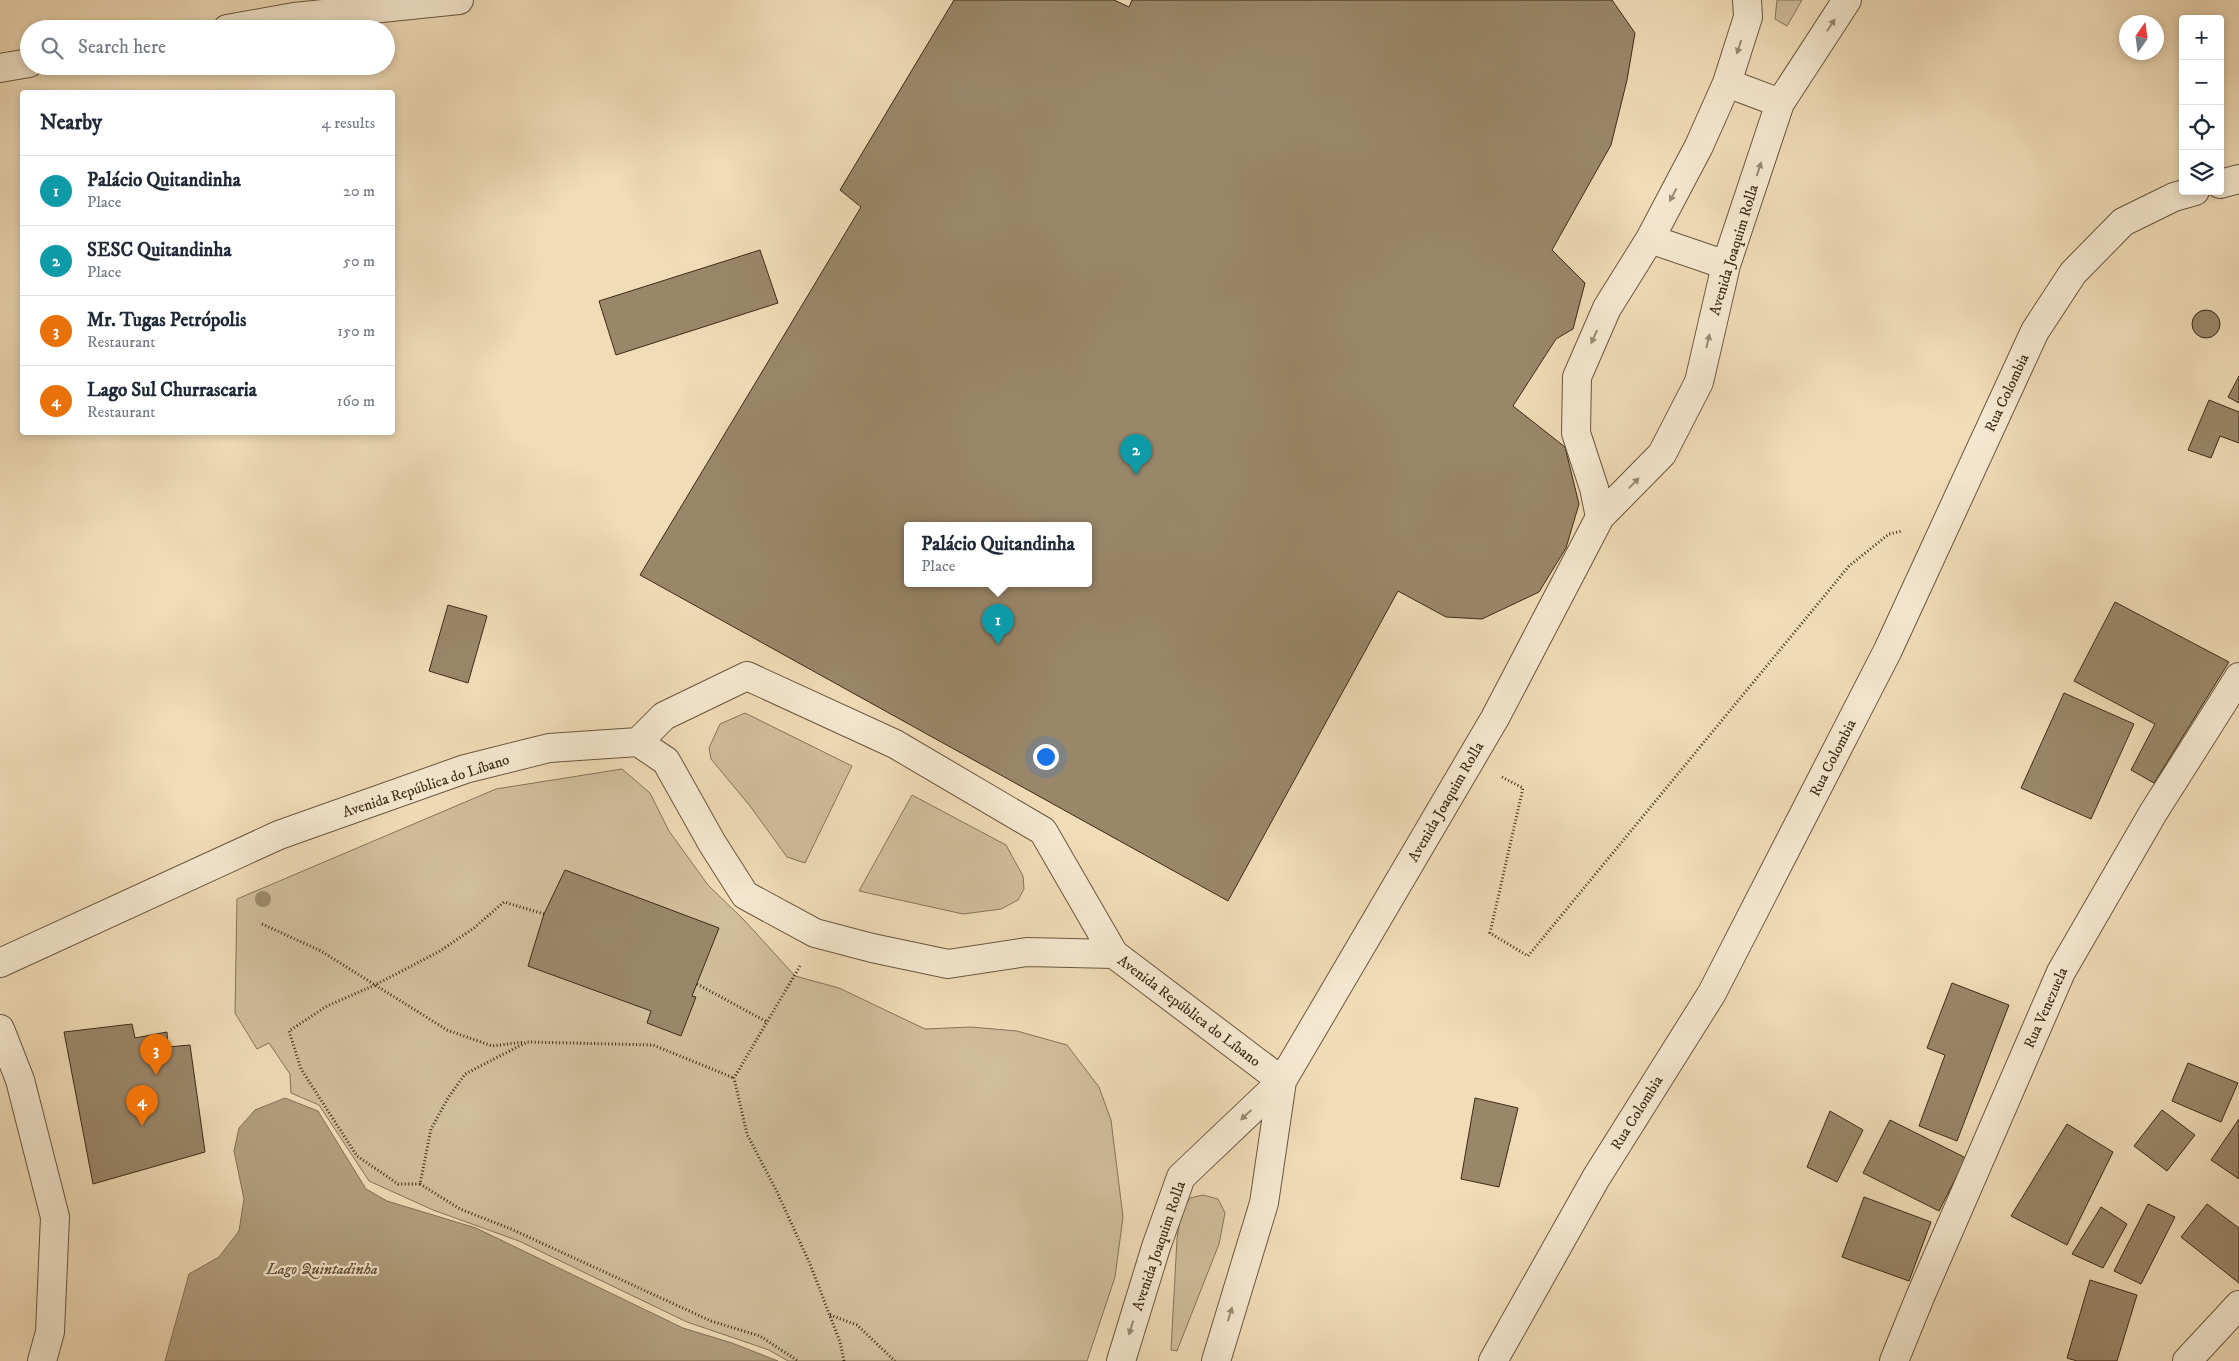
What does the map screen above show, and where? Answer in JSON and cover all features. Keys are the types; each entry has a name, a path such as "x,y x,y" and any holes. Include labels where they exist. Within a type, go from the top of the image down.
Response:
{"street":[{"path":"277,20 459,0"},
{"path":"1600,517 1594,488 1576,433 1577,377 1607,308 1650,239 1699,146 1727,84 1748,17 1747,0"},
{"name":"Avenida Joaquim Rolla","path":"1121,1361 1156,1247 1181,1177 1282,1081 1495,718 1600,517 1662,454 1699,382 1726,265 1780,103 1848,0"},
{"path":"0,68 20,65"},
{"path":"1727,84 1780,103"},
{"path":"2224,183 2239,179"},
{"name":"Rua Colombia","path":"1493,1361 1596,1178 1712,993 1888,650 2035,331 2073,273 2123,222 2181,195"},
{"path":"1650,239 1726,265"},
{"path":"638,742 664,716 747,676 895,744 1042,831 1114,954"},
{"name":"Rua Venezuela","path":"1894,1361 2061,972 2154,813 2239,677"},
{"name":"Avenida República do Líbano","path":"0,963 279,835 466,770 549,748 638,742 666,761 712,844 744,895 815,933 872,948 948,964 1027,952 1114,954 1282,1081"},
{"path":"0,1029 20,1080 55,1217 50,1332 42,1361"},
{"name":"Avenida Joaquim Rolla","path":"1216,1361 1264,1204 1282,1081"},
{"path":"2187,1361 2239,1305"}],"path":[{"path":"1470,760 1523,788 1490,934 1528,956 1849,566 1889,534 1947,523"},
{"path":"544,914 504,902 474,928 440,951 375,985 327,1006 289,1031 301,1069 357,1156 398,1184 420,1184 460,1209 511,1229 711,1321 760,1336 798,1361"},
{"path":"262,924 322,952 447,1030 492,1046 527,1042 653,1046 734,1078"},
{"path":"795,976 734,1078 747,1134 806,1255 840,1342 844,1361"},
{"path":"697,984 767,1022"},
{"path":"420,1184 431,1129 448,1098 465,1074 527,1042"},
{"path":"829,1314 857,1325 895,1361"}],"shaded area":[{"path":"1777,0 1802,0 1787,26 1775,19"},
{"path":"745,713 852,766 805,863 787,857 750,806 711,759 709,748 720,724"},
{"path":"622,769 650,793 669,831 708,885 745,921 795,976 839,988 925,1029 971,1027 1017,1031 1067,1045 1099,1087 1111,1120 1123,1217 1115,1277 1087,1361 788,1361 769,1350 687,1322 519,1241 433,1210 369,1181 319,1105 291,1093 290,1074 269,1043 257,1049 235,1013 237,899 496,789"},
{"path":"912,795 1006,845 1023,876 1024,889 1018,900 1001,909 963,914 859,891"},
{"path":"1203,1195 1218,1199 1225,1213 1219,1244 1177,1351 1171,1350 1177,1239 1181,1213 1190,1198"}],"water":[{"name":"Lago Quintadinha","path":"285,1098 318,1111 366,1189 387,1201 476,1228 683,1328 732,1343 778,1361 165,1361 189,1274 219,1257 239,1231 244,1199 234,1151 239,1128 255,1110"}],"building":[{"path":"954,0 1114,0 1129,7 1132,0 1612,0 1635,33 1627,80 1611,145 1552,250 1585,283 1573,329 1556,339 1513,406 1565,447 1579,504 1566,548 1539,592 1482,619 1446,617 1398,591 1228,901 640,575 861,207 840,190"},
{"path":"760,250 778,303 616,355 599,301"},
{"path":"2206,310 2216,314 2220,324 2216,334 2206,338 2196,334 2192,324 2196,314"},
{"path":"2239,376 2239,403 2228,397"},
{"path":"2209,400 2239,412 2239,443 2220,436 2211,458 2188,450"},
{"path":"2115,602 2229,662 2154,783 2131,770 2155,724 2074,681"},
{"path":"448,605 487,616 468,683 429,671"},
{"path":"2064,693 2134,724 2091,819 2021,788"},
{"path":"565,870 719,928 692,996 696,997 681,1036 647,1023 651,1011 528,966 544,914"},
{"path":"1952,983 2009,1005 1957,1141 1919,1126 1945,1055 1927,1048"},
{"path":"132,1024 135,1038 167,1032 168,1047 190,1045 205,1152 93,1184 64,1032"},
{"path":"2188,1063 2238,1083 2221,1122 2172,1101"},
{"path":"1475,1098 1518,1108 1499,1187 1461,1179"},
{"path":"2162,1110 2195,1135 2167,1171 2134,1146"},
{"path":"1830,1111 1863,1130 1837,1182 1807,1167"},
{"path":"2239,1119 2239,1179 2211,1160"},
{"path":"1890,1120 1966,1158 1939,1211 1863,1173"},
{"path":"2067,1124 2113,1152 2067,1245 2011,1216"},
{"path":"1864,1197 1931,1222 1909,1281 1842,1257"},
{"path":"2148,1204 2175,1217 2141,1284 2114,1271"},
{"path":"2207,1204 2239,1228 2239,1283 2181,1237"},
{"path":"2101,1207 2127,1224 2103,1268 2072,1254"},
{"path":"2090,1280 2137,1295 2117,1361 2077,1361 2067,1358"}],"place":[{"name":"SESC Quitandinha","path":"1136,475"},
{"name":"Palácio Quitandinha","path":"998,645"},
{"name":"Mr. Tugas Petrópolis","path":"156,1075"},
{"name":"Lago Sul Churrascaria","path":"142,1126"}]}
